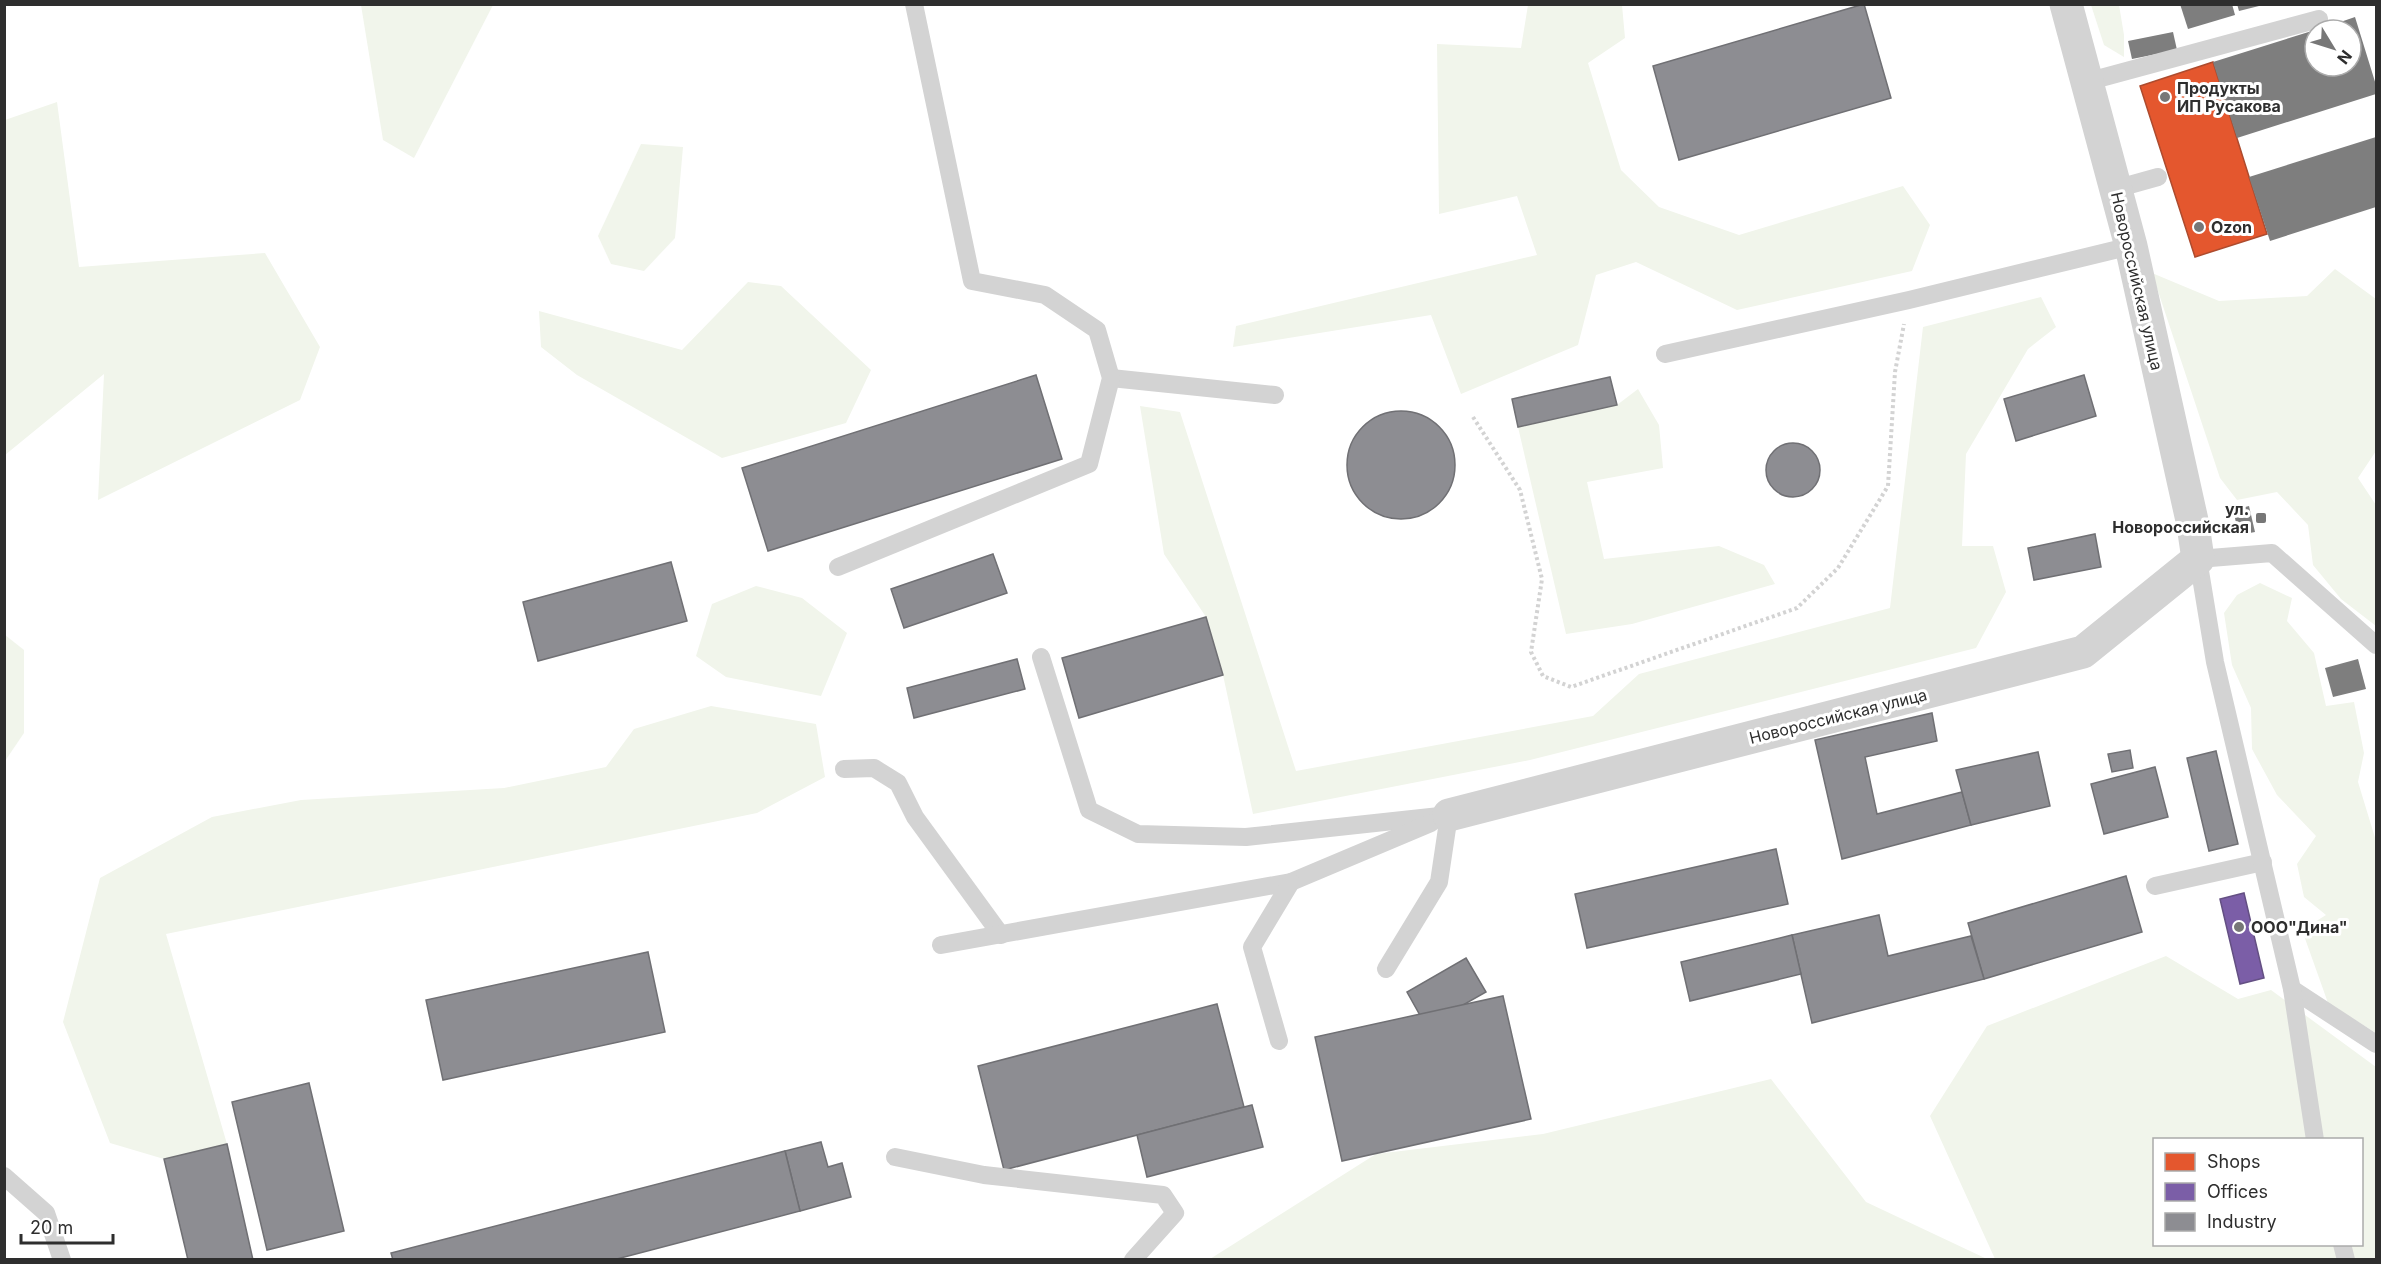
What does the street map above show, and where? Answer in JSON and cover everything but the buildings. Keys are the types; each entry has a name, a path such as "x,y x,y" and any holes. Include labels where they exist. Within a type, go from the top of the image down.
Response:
{"street":[{"name":"Новороссийская улица","path":"1449,815 2083,652 2198,559 2193,525 2131,246 2066,4"}],"lane":[{"path":"838,567 1089,464 1111,378 1097,330 1045,295 972,281 914,4"},
{"path":"2086,82 2303,23"},
{"path":"2115,189 2158,177"},
{"path":"1665,354 1909,300 2131,246"},
{"path":"1111,378 1275,395"},
{"path":"2198,559 2272,554 2376,645"},
{"name":"Новороссийская улица","path":"2198,559 2215,662 2292,989 2314,1138"},
{"path":"1041,657 1089,810 1138,834 1246,837 1449,815"},
{"path":"844,769 874,768 898,783 915,817 1001,935"},
{"path":"941,945 1291,882 1449,815"},
{"path":"1386,969 1439,882 1449,815"},
{"path":"2155,886 2263,862"},
{"path":"1279,1041 1252,947 1291,882"},
{"path":"2292,989 2376,1044"},
{"path":"895,1157 984,1175 1163,1195 1175,1213 1133,1260"},
{"path":"4,1176 46,1213 62,1260"}],"path":[{"path":"1473,417 1520,490 1542,579 1532,652 1543,676 1570,687 1797,608 1838,568 1888,486 1895,372 1909,300"}],"shaded area":[{"path":"361,5 493,5 414,158 383,140"},
{"path":"1528,5 1622,5 1625,38 1588,63 1621,170 1659,207 1739,235 1903,186 1930,225 1912,271 1737,310 1636,262 1596,275 1578,345 1461,394 1431,315 1233,347 1236,326 1537,255 1517,196 1439,214 1437,44 1521,48"},
{"path":"2091,5 2119,5 2124,35 2124,57 2104,45"},
{"path":"57,102 79,267 265,253 320,347 300,400 98,500 104,374 5,455 5,120"},
{"path":"641,144 683,147 675,238 644,271 611,264 598,236"},
{"path":"2335,269 2376,299 2376,451 2358,478 2376,505 2376,626 2341,599 2313,565 2308,525 2277,492 2237,500 2220,478 2152,273 2219,301 2307,296"},
{"path":"748,282 781,286 871,370 846,423 722,458 577,375 541,347 539,311 682,350"},
{"path":"2041,297 2056,327 2028,349 1966,454 1962,546 1993,546 2006,592 1976,648 1530,760 1253,814 1223,675 1206,617 1164,554 1140,406 1180,412 1296,771 1593,716 1639,674 1890,608 1923,327"},
{"path":"1638,389 1659,425 1663,468 1587,482 1604,559 1719,546 1764,565 1775,584 1632,624 1566,634 1518,427 1617,405"},
{"path":"2260,583 2292,598 2287,621 2314,653 2326,706 2354,702 2364,753 2358,782 2376,841 2376,1033 2328,1003 2302,930 2326,915 2304,897 2297,864 2316,836 2277,795 2252,749 2251,708 2232,665 2224,613 2237,595"},
{"path":"756,586 802,598 847,633 821,696 726,677 696,656 712,604"},
{"path":"5,635 24,650 24,733 5,761"},
{"path":"711,706 816,724 825,777 757,813 166,934 227,1144 164,1159 110,1143 63,1022 100,878 212,817 301,800 504,788 606,767 634,729"},
{"path":"2166,956 2238,999 2271,990 2376,1067 2376,1259 1995,1259 1930,1116 1987,1026"},
{"path":"1771,1079 1866,1202 1987,1259 1210,1259 1376,1154 1543,1134"}],"place":[{"name":"Продукты ИП Русакова","path":"2165,97"},
{"name":"Ozon","path":"2199,227"},
{"name":"ул. Новороссийская","path":"2261,518"},
{"name":"ООО\"Дина\"","path":"2239,927"}]}
